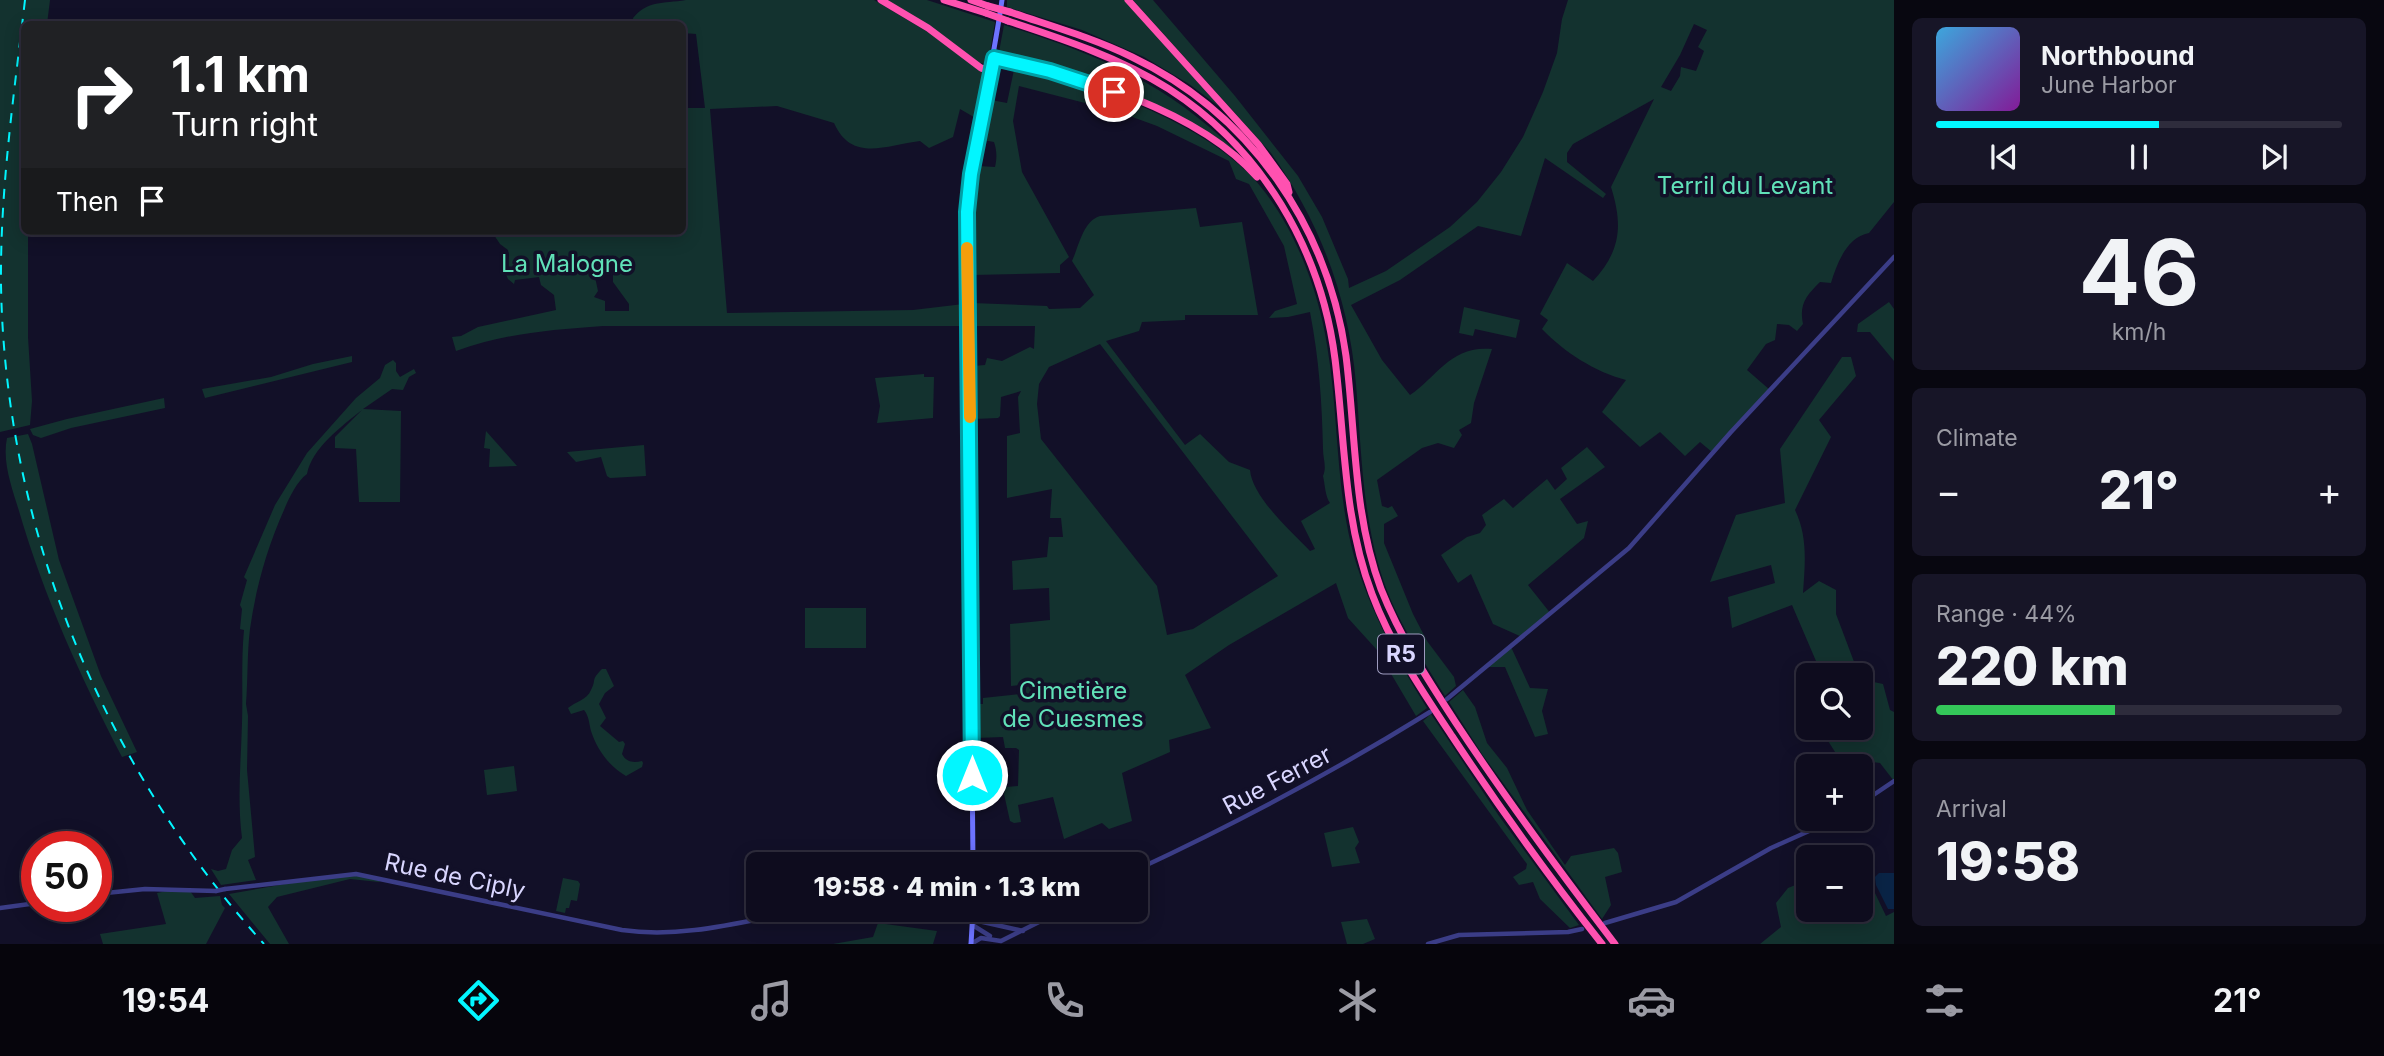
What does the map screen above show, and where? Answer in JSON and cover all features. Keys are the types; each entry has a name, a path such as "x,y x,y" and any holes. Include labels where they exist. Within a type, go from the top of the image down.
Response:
{"highway":[{"path":"881,0 945,40 981,68 992,71"},
{"name":"R5","path":"944,0 987,9 1108,46 1173,79 1231,125 1264,161 1290,197 1316,246 1331,285 1346,358 1356,477 1363,524 1375,570 1391,612 1424,672 1477,755 1615,944"},
{"name":"R5","path":"971,0 987,9"},
{"path":"1128,0 1258,144 1287,184 1290,197"},
{"name":"R5","path":"1009,16 1104,56 1168,89 1225,134 1272,189 1296,230 1319,287 1326,313 1335,360 1345,480 1352,527 1364,572 1381,616 1415,679 1468,761 1602,944"},
{"path":"994,58 1076,79 1157,110 1220,144 1272,189"}],"main road":[{"path":"973,852 967,212 971,174 992,71 1002,0"},
{"path":"971,944 974,923"}],"street":[{"path":"1447,699 1629,548 1894,257"},
{"name":"Rue Ferrer","path":"1148,864 1317,781 1430,712"},
{"path":"1873,795 1894,781"},
{"path":"1605,923 1676,902 1771,848 1809,831"},
{"name":"Rue de Ciply","path":"112,892 145,888 216,891 342,874 366,875 622,930 655,934 689,932 746,921"},
{"path":"0,908 21,905"},
{"path":"999,942 1040,922"},
{"path":"974,923 1023,931"},
{"path":"974,923 999,942"},
{"path":"990,937 994,925"},
{"path":"999,942 1005,934 1002,926"},
{"path":"1428,944 1468,934 1568,932 1582,929"},
{"path":"971,944 981,938 990,937"}],"green space":[{"path":"0,0 50,0 47,21 21,21 21,235 28,235 28,337 32,401 30,425 0,432"},
{"path":"686,0 874,0 931,34 986,76 979,120 960,109 953,137 929,148 920,141 883,148 860,147 841,135 834,123 777,106 710,109 727,313 913,310 972,303 1047,306 1049,309 1080,308 1094,295 1072,261 1082,235 1094,219 1100,216 1196,208 1200,227 1242,222 1258,315 1185,315 1185,320 1142,322 1139,331 1106,341 1185,445 1200,434 1229,462 1250,470 1252,480 1265,502 1310,551 1315,549 1301,521 1330,503 1323,476 1325,466 1322,414 1310,312 1269,318 1275,311 1297,304 1284,246 1249,184 1236,179 1229,161 1157,126 1116,111 1019,86 1013,121 1022,172 1069,257 1060,265 1060,273 972,275 975,179 978,166 995,167 996,158 994,142 983,140 982,119 986,99 1007,103 1015,65 1074,82 1167,118 1222,151 1245,170 1275,206 1309,275 1327,345 1343,504 1354,556 1385,635 1427,708 1416,716 1377,650 1348,618 1336,583 1229,645 1185,675 1211,728 1169,740 1170,752 1122,773 1132,821 1109,829 1102,823 1064,839 1053,797 1018,805 1021,822 1014,823 1010,821 1004,794 1006,787 1018,786 1019,750 1005,748 1003,737 976,738 977,704 983,704 983,698 1020,694 1019,685 1011,686 1010,624 1050,620 1049,588 1013,590 1012,561 1047,557 1049,537 1063,537 1061,518 1050,518 1052,489 1007,498 1007,436 1020,433 1018,397 1021,391 1001,397 998,418 974,419 973,366 985,365 987,358 1002,361 1030,347 1034,349 1035,326 603,326 511,336 456,351 452,337 461,336 478,327 556,310 554,295 541,285 539,277 515,280 514,284 508,279 504,270 509,257 508,250 494,235 686,235 686,108 705,108 696,34 686,33 686,21 634,21 633,18 644,8","holes":["613,274 613,282 629,304 629,311 605,311 605,301 594,297 598,291 595,277","1100,344 1278,576 1193,629 1167,635 1157,586 1041,439 1037,404 1039,384 1049,367"]},
{"path":"885,0 927,0 995,22 988,64 980,63"},
{"path":"1007,0 1125,0 1221,108 1189,84 1144,57 1082,30 1007,7"},
{"name":"Terril du Levant","path":"1133,0 1153,0 1235,96 1298,176 1322,217 1348,279 1349,288 1386,271 1450,227 1477,202 1501,172 1523,137 1543,92 1557,53 1568,0 1894,0 1894,202 1869,233 1861,235 1849,245 1840,259 1831,283 1820,282 1807,296 1802,311 1803,324 1797,331 1789,325 1777,324 1775,340 1766,344 1747,370 1770,390 1712,452 1700,442 1685,456 1660,432 1640,447 1602,412 1626,380 1581,360 1560,346 1542,329 1548,320 1540,314 1567,263 1593,281 1609,259 1618,226 1611,187 1654,99 1573,144 1567,153 1567,162 1606,194 1603,198 1545,158 1521,236 1478,226 1400,280 1351,305 1382,360 1410,395 1455,357 1478,349 1492,349 1474,403 1471,423 1459,430 1462,435 1454,448 1438,443 1422,448 1377,480 1382,506 1392,506 1398,516 1384,524 1384,543 1427,641 1454,677 1456,686 1445,696 1407,632 1390,598 1378,563 1363,474 1356,384 1347,322 1318,234 1271,153","holes":["1694,24 1707,30 1698,47 1704,51 1696,71 1681,67 1680,76 1671,91 1661,87"]},
{"path":"1004,25 1070,47 1128,73 1182,106 1235,150 1147,103 1004,58 999,52"},
{"path":"1889,302 1894,309 1894,361 1870,332 1857,332 1858,324"},
{"path":"1464,307 1520,320 1516,338 1475,329 1473,336 1459,333"},
{"path":"352,356 352,362 205,398 202,389 271,377"},
{"path":"1842,357 1851,357 1856,376 1819,420 1831,437 1795,510 1804,540 1803,593 1819,581 1836,590 1836,614 1854,663 1817,663 1792,605 1732,628 1728,597 1775,583 1771,565 1710,582 1736,515 1785,503 1780,449"},
{"path":"393,360 400,377 414,369 416,373 409,377 403,390 392,389 363,409 401,411 400,502 359,502 356,449 335,448 335,437 362,410 329,438 315,455 307,474 288,500 267,553 250,629 246,704 247,770 255,857 248,860 256,880 221,885 211,869 226,869 232,850 242,838 240,795 244,630 240,629 240,605 247,580 244,577 275,505 307,453 356,398 380,378 385,365"},
{"path":"924,374 924,377 934,377 933,418 877,423 880,406 875,378"},
{"path":"164,398 165,408 71,428 41,438 33,435 30,429 67,419"},
{"path":"486,431 517,466 489,467 490,449 484,448"},
{"path":"28,434 59,560 101,676 137,752 122,757 52,606 13,493 7,466 7,438"},
{"path":"644,445 646,476 610,478 601,457 576,462 567,452"},
{"path":"1587,447 1605,467 1560,499 1577,524 1588,521 1584,538 1528,585 1551,614 1522,637 1493,624 1471,574 1458,583 1441,555 1467,537 1480,533 1486,525 1482,515 1504,499 1513,508 1547,479 1555,490 1567,479 1561,468"},
{"path":"805,608 866,608 866,648 805,648"},
{"path":"1511,647 1530,688 1548,689 1542,711 1548,734 1535,737 1505,667 1486,667"},
{"path":"602,669 606,669 614,686 605,693 599,704 606,718 600,726 619,742 623,741 625,744 622,754 626,759 643,763 642,767 626,776 609,763 600,751 584,710 571,714 568,708 584,699"},
{"path":"1873,682 1883,684 1890,710 1894,712 1894,781 1880,763 1873,762 1873,754 1836,754 1827,740 1873,740"},
{"path":"1463,690 1475,707 1487,743 1507,768 1527,810 1565,865 1571,856 1614,848 1618,853 1622,872 1605,877 1611,905 1602,919 1482,754 1449,702"},
{"path":"1431,714 1499,816 1579,925 1570,928 1540,899 1533,882 1519,885 1513,877 1526,869 1527,864 1423,721"},
{"path":"514,766 517,791 487,795 484,770"},
{"path":"1353,827 1359,842 1355,848 1360,863 1332,867 1324,833"},
{"path":"342,874 383,878 379,882 350,879 277,897 268,907 289,944 270,944 229,894"},
{"path":"563,878 578,881 580,884 577,901 571,900 565,913 556,911"},
{"path":"1796,885 1796,922 1873,922 1873,889 1886,916 1894,912 1894,944 1760,944 1781,927 1776,903 1788,888"},
{"path":"190,891 195,898 220,896 225,908 206,944 103,944 100,934 166,924 157,893"},
{"path":"1367,919 1375,939 1363,944 1347,944 1341,922"},
{"path":"878,923 937,931 933,944 833,944 873,937"}],"water":[{"path":"1879,873 1894,873 1894,909 1888,909 1876,885 1875,877"}],"railway":[{"path":"22,21 25,0"},
{"path":"21,33 8,142 1,285 7,376 21,465 43,553 73,638 111,720 155,799 206,874 264,944"}],"slow traffic":[{"path":"967,248 970,417"}],"route":[{"path":"972,775 967,212 971,174 994,58 1050,71 1114,92"}],"park label":[{"name":"La Malogne","path":"567,263"},
{"name":"Cimetière de Cuesmes","path":"1073,704"}]}
